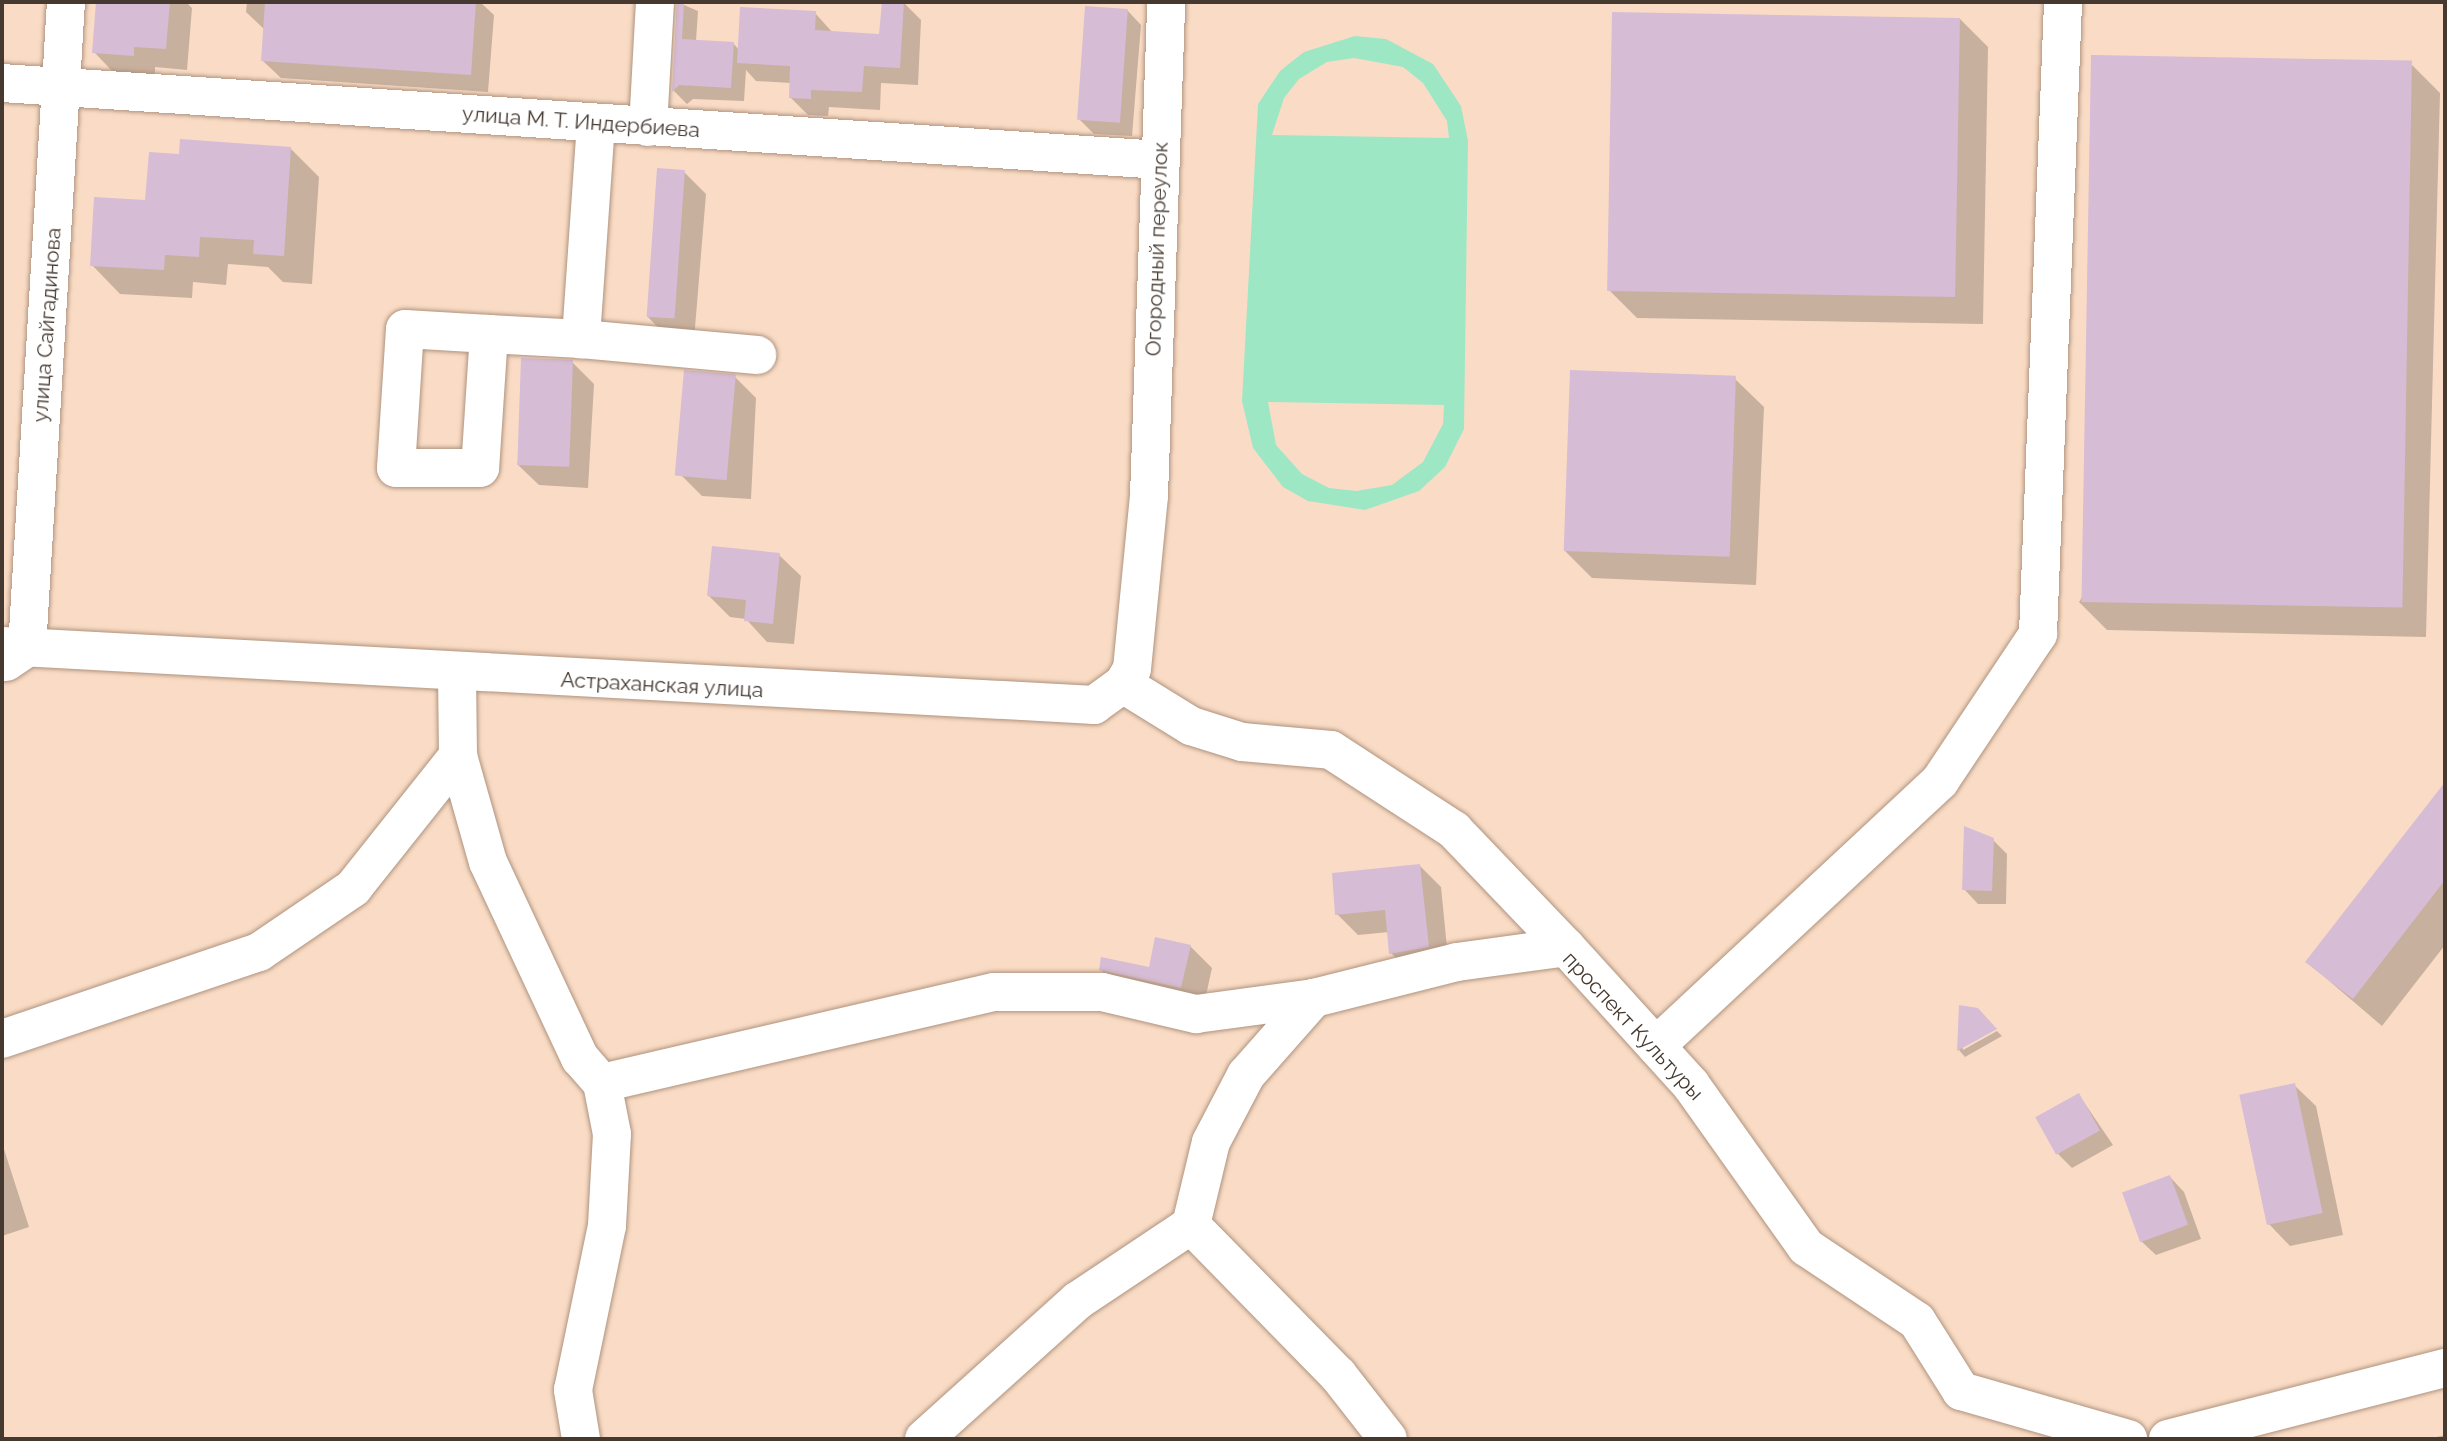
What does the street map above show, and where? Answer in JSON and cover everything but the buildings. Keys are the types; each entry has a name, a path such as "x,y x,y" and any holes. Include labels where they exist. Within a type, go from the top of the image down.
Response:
{"street":[{"name":"улица Сайгадинова","path":"10,653 62,88 66,2"},
{"path":"648,127 655,2"},
{"name":"Огородный переулок","path":"1123,684 1132,669 1149,496 1166,2"},
{"path":"1656,1046 1940,781 2038,634 2063,2"},
{"name":"улица М. Т. Индербиева","path":"2,83 1160,160"},
{"path":"580,339 596,123"},
{"path":"489,334 580,339 757,355"},
{"name":"Астраханская улица","path":"10,653 1075,708 1094,705 1123,684"},
{"path":"457,674 458,756 488,862 580,1058 602,1083 612,1133 607,1226 573,1390 581,1439"},
{"path":"1123,684 1204,730 1242,742 1331,750 1454,830 1566,947"},
{"path":"2,1039 258,952 353,888 458,756"},
{"name":"проспект Культуры","path":"602,1083 994,992 1102,992 1196,1014 1314,998 1457,962 1566,947 1691,1085 1806,1247 1917,1321 1961,1391 2119,1438"},
{"path":"924,1439 1077,1301 1191,1225 1211,1142 1246,1075 1314,998"},
{"path":"1191,1225 1338,1375 1388,1439"},
{"path":"2168,1439 2445,1368"}],"green space":[{"path":"1355,36 1386,39 1433,64 1461,106 1468,141 1464,429 1445,467 1419,491 1365,510 1308,501 1283,487 1253,448 1242,401 1258,104 1280,71 1304,52","holes":["1354,58 1403,67 1423,83 1447,121 1449,138 1272,135 1284,98 1299,79 1327,62","1268,402 1444,405 1443,424 1423,462 1392,485 1356,491 1329,488 1302,474 1276,445"]}]}
